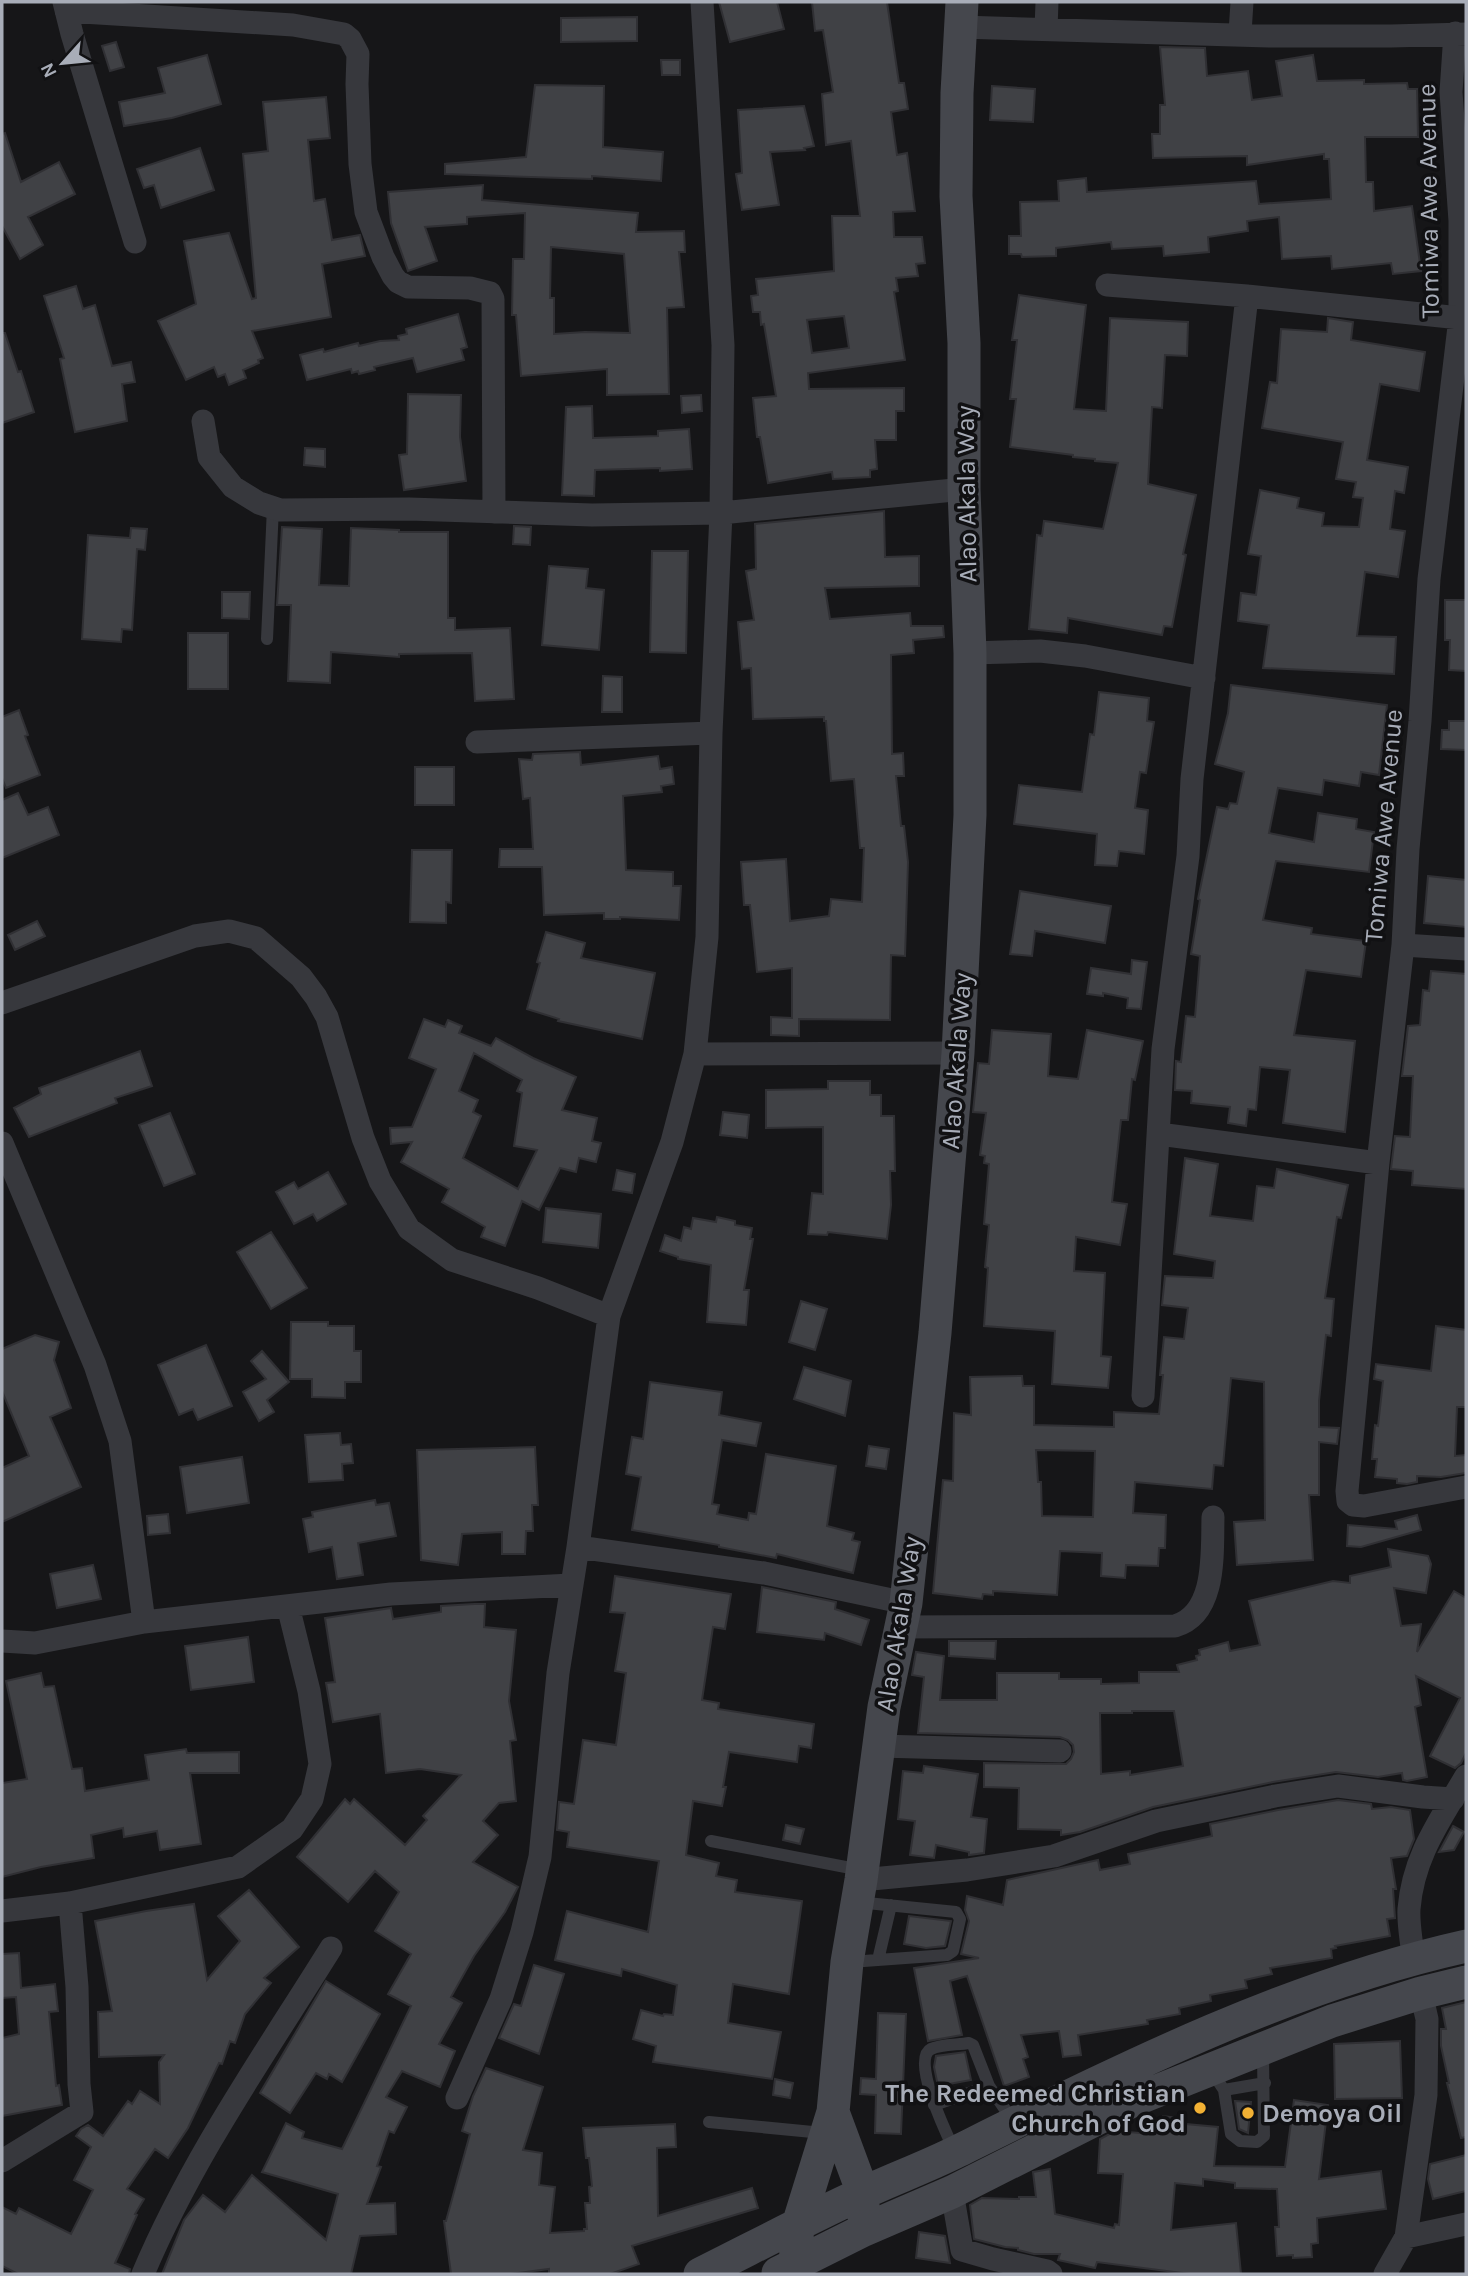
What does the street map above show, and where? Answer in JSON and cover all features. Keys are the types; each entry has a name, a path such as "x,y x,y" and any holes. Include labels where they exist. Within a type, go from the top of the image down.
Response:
{"street":[{"path":"457,2098 501,1999 522,1932 540,1857 558,1673 578,1547 608,1316 672,1142 695,1054 707,937 711,733 722,513 723,345 702,2"},
{"path":"1046,29 1047,2"},
{"path":"1240,33 1242,2"},
{"path":"135,242 65,6 293,24 344,34 358,54 363,194 370,223 393,276 408,287 470,288 490,293 493,299 494,512"},
{"path":"961,15 1046,29 1391,36 1461,34"},
{"name":"Alao Akala Way","path":"785,2269 833,2127 862,1961 860,1884 884,1707 904,1615 935,1332 958,1053 970,816 964,342 956,196 961,15"},
{"name":"Tomiwa Awe Avenue","path":"1461,34 1451,92 1460,221 1461,318 1429,579 1403,945 1378,1163 1347,1491 1348,1500 1353,1505 1364,1506 1466,1487"},
{"path":"1107,285 1461,318"},
{"path":"1143,1396 1163,1049 1188,856 1192,779 1247,296"},
{"path":"203,421 209,457 233,487 259,503 280,510 409,509 592,515 722,513 964,489"},
{"path":"970,653 1040,651 1086,656 1204,678"},
{"path":"477,742 711,733"},
{"path":"2,1003 195,936 229,931 256,938 301,977 327,1017 363,1138 380,1181 409,1229 452,1260 608,1316"},
{"path":"1403,945 1466,949"},
{"path":"695,1054 958,1053"},
{"path":"1159,1134 1378,1163"},
{"path":"2,1143 95,1365 120,1441 144,1622"},
{"path":"578,1547 764,1573 904,1615 1175,1626 1185,1624 1201,1605 1210,1582 1213,1517"},
{"path":"2,1641 35,1643 144,1622 391,1594 570,1585"},
{"path":"2,1911 70,1903 238,1867 292,1829 312,1799 320,1764 309,1691 288,1606"},
{"path":"879,1746 1060,1751"},
{"path":"1413,1958 1409,1909 1419,1864 1430,1834 1466,1776"},
{"path":"860,1884 1054,1856 1156,1821 1338,1786 1453,1799"},
{"path":"2,2161 82,2112 77,1987 70,1903"},
{"path":"700,2274 863,2193 1172,2048 1308,1992 1413,1958 1466,1946"},
{"path":"144,2274 160,2234 211,2140 331,1948"},
{"path":"785,2269 864,2230 952,2192 1132,2101 1217,2080 1263,2049 1332,2021 1466,1982"},
{"path":"1385,2274 1406,2237 1426,2095 1427,2019 1421,1993"},
{"name":"Alao Akala Way","path":"833,2127 863,2193 864,2230"},
{"path":"952,2192 962,2250 1051,2274"},
{"path":"1406,2237 1466,2224"}],"lane":[{"path":"267,639 273,507"},
{"path":"711,1841 860,1884 891,1905 956,1912 960,1919 953,1951 947,1955 862,1961"},
{"path":"862,1961 891,1905"},
{"path":"955,2152 934,2105 924,2062 925,2054 930,2049 969,2043 973,2045 989,2086 1014,2122"},
{"path":"1263,2049 1265,2083 1264,2136 1256,2142 1240,2141 1231,2134 1217,2080 1265,2083"},
{"path":"934,2105 989,2086"},
{"path":"709,2122 833,2127"}],"building":[{"path":"719,2 777,2 784,29 730,42"},
{"path":"812,2 887,2 899,83 904,83 908,109 891,112 897,155 907,153 915,211 893,212 894,237 922,237 925,263 916,264 918,276 896,278 898,291 894,292 905,360 808,373 809,389 904,388 904,411 896,411 896,440 875,440 877,469 870,470 870,477 833,479 832,472 768,483 760,437 757,437 753,398 776,396 764,324 761,325 760,312 753,312 751,296 758,295 756,279 834,271 832,216 860,216 851,141 826,145 822,94 833,92 823,30 815,31","holes":["844,316 849,348 812,353 807,320"]},
{"path":"637,17 637,41 561,42 561,18"},
{"path":"116,42 124,67 110,71 102,46"},
{"path":"1160,47 1205,48 1207,76 1248,71 1252,100 1282,96 1276,61 1313,55 1317,81 1407,83 1408,89 1417,89 1418,137 1365,137 1366,182 1373,182 1374,211 1412,206 1421,271 1393,274 1391,263 1332,269 1331,256 1282,259 1279,217 1247,221 1248,231 1208,237 1209,252 1164,256 1163,246 1112,249 1111,242 1056,248 1056,256 1022,257 1021,254 1009,254 1009,236 1021,236 1020,202 1059,201 1058,181 1086,178 1087,192 1256,181 1259,204 1331,199 1329,159 1324,159 1324,154 1247,165 1247,156 1153,158 1152,134 1160,134 1160,105 1165,105"},
{"path":"207,55 221,104 172,118 124,126 119,102 165,93 158,68"},
{"path":"661,60 680,60 680,75 662,75"},
{"path":"535,85 604,86 603,147 663,152 661,181 592,176 592,179 445,174 445,164 526,157"},
{"path":"992,86 1035,89 1033,122 990,120"},
{"path":"326,97 330,138 308,140 314,201 325,199 332,240 360,235 365,256 322,264 331,317 252,331 263,358 258,360 259,363 243,370 246,378 229,385 225,374 218,377 214,367 186,380 158,321 196,304 184,241 229,233 252,299 256,298 243,154 268,151 263,102"},
{"path":"804,106 814,146 804,148 805,150 770,152 779,205 742,210 736,174 742,173 738,110"},
{"path":"5,133 21,182 59,162 75,194 28,217 43,245 20,259 2,226 2,134"},
{"path":"200,148 214,190 161,208 154,185 144,188 137,169"},
{"path":"483,185 482,200 638,213 636,232 684,231 685,252 679,252 684,307 667,308 669,394 607,395 607,369 521,376 516,315 512,315 513,259 524,259 525,213 467,217 467,224 425,227 437,261 408,271 391,223 388,192","holes":["551,247 624,254 630,333 554,334 554,298 550,298"]},
{"path":"76,286 83,309 95,305 112,366 131,362 135,382 122,384 127,421 75,432 60,359 64,358 44,296"},
{"path":"1019,295 1086,305 1074,409 1106,411 1110,318 1188,322 1187,356 1165,355 1162,408 1152,407 1148,484 1196,495 1183,554 1186,555 1172,627 1164,626 1162,635 1068,618 1067,633 1029,629 1037,535 1042,536 1044,521 1103,529 1118,463 1010,447 1016,399 1010,399 1017,340 1012,340"},
{"path":"458,314 467,347 461,349 464,360 417,372 413,358 374,367 375,370 359,374 358,371 352,373 351,369 307,380 300,355 358,343 359,346 399,340 398,336 407,334 406,329"},
{"path":"1328,318 1353,322 1351,340 1425,352 1419,391 1380,384 1367,460 1408,467 1404,493 1395,491 1390,529 1405,531 1398,577 1365,572 1357,636 1396,637 1394,674 1263,668 1269,625 1238,621 1241,593 1256,595 1261,556 1248,554 1260,490 1299,498 1297,508 1324,513 1322,526 1359,527 1363,498 1353,497 1356,482 1336,479 1343,442 1262,428 1270,382 1277,383 1281,329 1327,332"},
{"path":"2,333 5,333 18,372 21,371 34,412 2,423"},
{"path":"408,394 461,395 460,437 466,481 404,490 399,455 407,454"},
{"path":"701,395 702,411 682,413 681,396"},
{"path":"592,406 593,438 658,436 658,431 689,429 692,469 595,470 594,496 562,495 566,407"},
{"path":"305,448 325,449 325,467 304,465"},
{"path":"884,511 885,557 919,556 919,586 825,588 830,619 910,613 911,626 943,626 944,637 913,640 914,653 891,655 892,754 903,753 904,776 896,776 908,862 905,956 891,955 890,1020 799,1019 799,1036 771,1035 771,1017 792,1018 792,968 757,972 750,905 744,905 741,862 786,859 790,921 829,916 831,899 862,902 864,848 860,848 854,779 831,781 824,717 753,719 751,668 742,669 738,622 754,620 746,571 756,569 755,524"},
{"path":"514,526 531,527 530,545 513,544"},
{"path":"282,527 322,529 319,585 349,586 351,528 448,532 448,618 455,618 455,630 510,628 514,699 475,701 472,653 399,654 399,657 331,652 330,683 288,681 291,605 277,605"},
{"path":"131,528 147,529 145,550 137,549 132,630 122,629 121,642 82,639 88,535 130,538"},
{"path":"652,551 688,551 686,653 650,652"},
{"path":"549,566 588,569 586,588 604,590 599,650 542,645"},
{"path":"222,592 250,592 249,619 222,618"},
{"path":"1445,600 1466,600 1466,671 1449,670 1450,640 1445,640"},
{"path":"188,633 228,633 228,689 188,689"},
{"path":"603,676 622,677 622,712 602,712"},
{"path":"1231,685 1387,705 1379,775 1361,772 1359,786 1324,780 1322,795 1278,788 1269,833 1314,842 1318,813 1357,819 1356,829 1374,832 1369,872 1276,861 1263,920 1312,928 1311,934 1366,941 1361,977 1306,970 1294,1035 1355,1041 1345,1132 1283,1123 1290,1070 1260,1067 1256,1110 1248,1109 1246,1126 1228,1123 1230,1107 1191,1103 1192,1091 1175,1090 1176,1061 1181,1062 1186,1016 1195,1017 1200,956 1191,954 1200,900 1198,899 1217,807 1228,809 1230,803 1237,804 1244,772 1215,764 1228,713"},
{"path":"1099,692 1149,698 1147,721 1154,722 1146,773 1140,772 1135,808 1148,810 1144,854 1119,851 1117,866 1095,865 1097,834 1014,824 1019,785 1082,792 1090,734 1094,735"},
{"path":"19,710 28,735 25,736 40,775 6,788 2,778 2,717"},
{"path":"1449,721 1466,721 1466,750 1441,749 1442,730 1449,730"},
{"path":"580,752 581,765 658,756 660,769 672,767 674,784 661,786 662,792 623,796 626,870 673,872 673,886 681,886 679,920 620,917 604,919 604,913 544,915 542,867 499,867 500,849 533,849 530,798 523,799 519,759 532,760 533,754"},
{"path":"415,767 454,767 454,805 415,805"},
{"path":"18,793 28,815 48,807 59,835 2,858 2,800"},
{"path":"412,850 452,850 451,903 446,902 446,923 410,922"},
{"path":"1428,876 1466,880 1466,927 1424,923"},
{"path":"1020,891 1111,906 1105,943 1035,931 1032,956 1010,954"},
{"path":"37,921 45,936 15,950 8,935"},
{"path":"546,932 585,943 581,958 655,973 642,1039 558,1021 559,1019 527,1009"},
{"path":"1132,960 1147,962 1141,1009 1127,1008 1128,998 1103,993 1103,996 1087,994 1091,968 1131,974"},
{"path":"1431,971 1466,974 1466,1189 1412,1185 1413,1171 1391,1169 1395,1136 1410,1137 1413,1076 1402,1076 1408,1026 1420,1025 1423,990 1429,991"},
{"path":"424,1019 445,1027 448,1020 462,1026 459,1033 491,1046 496,1038 576,1077 562,1110 597,1118 592,1141 601,1143 596,1162 579,1158 576,1172 560,1168 539,1210 522,1201 505,1246 481,1237 485,1227 442,1202 449,1189 401,1162 412,1142 391,1144 390,1128 412,1127 436,1069 409,1058","holes":["474,1053 522,1080 517,1091 522,1093 514,1146 537,1150 518,1189 463,1158 481,1116 473,1112 478,1100 459,1091"]},
{"path":"992,1030 1051,1034 1048,1076 1078,1079 1087,1030 1143,1041 1135,1080 1132,1079 1128,1120 1121,1120 1112,1202 1127,1204 1120,1245 1076,1237 1074,1271 1105,1273 1101,1356 1111,1357 1108,1388 1052,1384 1055,1331 984,1326 989,1225 984,1224 989,1164 984,1163 985,1156 980,1155 986,1113 973,1112 978,1063 989,1064"},
{"path":"140,1051 152,1086 115,1098 117,1103 29,1137 14,1108 41,1094 39,1088"},
{"path":"828,1081 870,1081 870,1095 881,1095 881,1116 894,1116 895,1171 890,1171 891,1205 887,1239 828,1232 827,1235 808,1234 812,1193 823,1194 823,1127 766,1128 766,1090 828,1089"},
{"path":"723,1112 749,1115 747,1138 720,1135"},
{"path":"170,1113 195,1174 164,1186 139,1125"},
{"path":"1185,1158 1218,1164 1210,1216 1253,1221 1257,1186 1274,1188 1277,1169 1348,1185 1341,1218 1337,1217 1325,1298 1334,1299 1331,1336 1326,1335 1319,1401 1319,1427 1339,1428 1337,1444 1319,1442 1319,1495 1309,1495 1313,1560 1237,1565 1234,1522 1265,1520 1264,1382 1231,1378 1223,1466 1214,1465 1212,1489 1135,1482 1133,1513 1166,1515 1165,1548 1159,1548 1158,1566 1126,1565 1125,1578 1101,1576 1102,1553 1060,1551 1057,1595 993,1591 993,1595 983,1594 982,1599 933,1593 943,1480 953,1481 954,1413 971,1415 970,1377 1022,1376 1023,1386 1034,1386 1034,1425 1114,1427 1114,1412 1159,1414 1164,1337 1184,1339 1188,1308 1162,1305 1165,1276 1213,1278 1215,1261 1174,1254","holes":["1036,1450 1095,1451 1093,1517 1042,1516"]},
{"path":"617,1170 635,1174 632,1193 613,1190"},
{"path":"328,1172 346,1204 317,1221 313,1214 294,1224 276,1192 294,1182 298,1189"},
{"path":"546,1208 601,1214 598,1248 543,1242"},
{"path":"717,1217 735,1221 735,1225 752,1228 750,1239 753,1239 744,1290 749,1290 746,1325 707,1322 711,1265 678,1259 660,1251 665,1235 681,1241 684,1227 691,1229 693,1218 716,1222"},
{"path":"271,1232 307,1288 271,1309 237,1252"},
{"path":"801,1301 827,1309 815,1350 789,1342"},
{"path":"291,1322 328,1322 328,1326 354,1326 354,1351 361,1351 361,1382 345,1382 345,1398 312,1397 312,1379 290,1379"},
{"path":"1436,1326 1466,1330 1466,1407 1457,1407 1455,1456 1466,1455 1466,1473 1441,1477 1417,1476 1417,1482 1407,1484 1397,1483 1397,1479 1375,1477 1377,1459 1372,1459 1383,1381 1374,1379 1376,1364 1431,1371"},
{"path":"35,1335 59,1342 54,1360 71,1408 50,1417 81,1487 2,1522 2,1468 29,1456 2,1391 2,1349"},
{"path":"206,1345 232,1406 198,1420 193,1409 179,1415 158,1365"},
{"path":"262,1351 289,1382 267,1400 274,1412 259,1421 243,1392 266,1379 251,1361"},
{"path":"804,1367 851,1381 845,1416 794,1399"},
{"path":"650,1382 722,1392 719,1415 761,1423 756,1446 722,1440 712,1504 719,1505 717,1514 748,1520 749,1513 756,1514 766,1454 836,1466 827,1526 854,1533 852,1540 860,1542 853,1573 777,1554 776,1558 632,1530 641,1477 626,1474 632,1437 643,1439"},
{"path":"340,1433 341,1445 351,1444 353,1463 342,1464 343,1480 309,1482 305,1435"},
{"path":"869,1446 889,1449 886,1469 866,1466"},
{"path":"535,1447 538,1505 532,1505 533,1531 526,1531 525,1554 502,1554 502,1532 462,1534 458,1565 421,1560 417,1450"},
{"path":"242,1457 249,1503 187,1513 180,1467"},
{"path":"375,1500 376,1505 389,1503 396,1536 358,1543 363,1575 337,1579 332,1547 309,1552 303,1519 313,1517 312,1512"},
{"path":"168,1514 170,1533 148,1535 147,1516"},
{"path":"1417,1515 1421,1530 1361,1547 1347,1546 1348,1525 1397,1529 1395,1521"},
{"path":"1388,1549 1428,1556 1431,1564 1426,1593 1394,1588 1401,1626 1421,1624 1417,1652 1454,1591 1466,1598 1466,1753 1455,1768 1430,1756 1460,1698 1416,1676 1421,1705 1415,1707 1427,1777 1407,1781 1403,1780 1402,1773 1378,1777 1336,1772 1153,1807 1080,1832 1061,1835 1061,1830 1018,1829 1019,1788 984,1787 984,1763 1066,1764 1074,1752 1073,1745 1068,1740 1060,1737 918,1733 924,1677 912,1675 916,1652 944,1656 940,1700 997,1700 997,1673 1059,1673 1059,1679 1101,1679 1101,1684 1139,1683 1139,1672 1179,1672 1177,1665 1197,1660 1199,1650 1228,1642 1230,1651 1260,1645 1249,1601 1333,1581 1350,1583 1350,1576 1391,1567","holes":["1174,1711 1183,1766 1130,1775 1130,1771 1101,1774 1100,1713"]},
{"path":"93,1565 101,1599 57,1608 50,1574"},
{"path":"615,1576 731,1594 725,1629 713,1627 702,1700 719,1703 718,1709 814,1724 811,1748 799,1746 797,1762 729,1752 722,1806 693,1801 686,1855 719,1863 716,1876 737,1880 735,1892 802,1901 789,1994 733,1984 728,2023 781,2032 772,2079 653,2062 656,2046 633,2039 641,2010 663,2016 673,2015 677,1985 622,1969 621,1976 555,1960 567,1911 648,1932 659,1861 567,1847 569,1832 557,1830 559,1802 574,1804 583,1740 616,1745 626,1673 615,1671 625,1613 610,1612"},
{"path":"762,1587 836,1602 835,1609 869,1620 861,1645 825,1633 824,1640 757,1632"},
{"path":"485,1604 484,1627 516,1630 509,1701 516,1740 510,1741 516,1801 499,1803 483,1821 498,1835 473,1862 518,1887 451,1997 462,2003 439,2044 455,2051 440,2087 402,2071 386,2097 407,2107 394,2133 389,2131 377,2166 381,2167 367,2204 395,2203 396,2234 360,2236 351,2274 162,2274 184,2220 203,2195 225,2212 252,2175 326,2240 338,2194 262,2172 286,2123 304,2132 302,2138 342,2149 411,2006 388,1994 411,1954 375,1931 399,1892 375,1871 348,1902 297,1857 345,1799 350,1804 354,1799 405,1845 427,1820 423,1816 461,1775 420,1769 386,1773 380,1714 333,1722 326,1683 335,1682 325,1618 391,1608 393,1619 441,1612 441,1606"},
{"path":"248,1637 254,1682 191,1690 185,1646"},
{"path":"949,1641 996,1641 995,1659 949,1656"},
{"path":"41,1673 44,1687 54,1686 72,1769 82,1768 85,1791 149,1780 145,1755 186,1749 187,1753 239,1752 239,1773 190,1773 201,1844 160,1850 157,1831 124,1837 123,1828 91,1835 94,1858 2,1877 2,1783 27,1779 6,1681"},
{"path":"924,1766 978,1774 971,1817 987,1819 984,1853 969,1855 969,1852 936,1845 934,1858 910,1855 915,1821 898,1819 903,1771 923,1773"},
{"path":"1338,1800 1371,1804 1372,1809 1391,1807 1410,1810 1414,1839 1407,1856 1391,1858 1396,1889 1393,1889 1395,1918 1387,1919 1390,1936 1335,1946 1336,1948 1331,1949 1332,1958 1270,1968 1272,1974 1245,1980 1247,1988 1210,1995 1211,2001 1179,2008 1180,2014 1147,2020 1148,2024 1078,2035 1081,2055 1063,2057 1059,2031 1021,2035 1028,2057 1023,2059 1029,2077 1004,2086 967,1976 950,1981 962,2035 928,2041 914,1968 979,1958 961,1954 969,1921 965,1910 967,1896 1003,1905 1007,1880 1098,1860 1100,1870 1130,1864 1128,1854 1212,1836 1210,1824"},
{"path":"786,1825 804,1829 800,1844 783,1840"},
{"path":"1453,1826 1464,1832 1454,1850 1439,1852"},
{"path":"249,1890 299,1947 264,1978 271,1983 245,2014 235,2043 230,2041 222,2064 219,2063 188,2128 168,2158 155,2149 127,2189 144,2199 115,2263 130,2269 129,2274 18,2274 2,2266 2,2207 16,2214 19,2208 71,2234 93,2190 74,2180 91,2147 76,2136 88,2125 103,2136 128,2101 132,2104 140,2091 160,2104 159,2062 164,2055 99,2057 98,2012 112,2011 95,1921 194,1904 207,1980 240,1941 218,1916"},
{"path":"909,1916 951,1921 945,1946 926,1948 904,1944"},
{"path":"19,1953 21,1988 55,1984 58,2011 49,2012 56,2086 59,2085 62,2105 2,2116 2,2038 19,2034 16,1997 2,1998 2,1954"},
{"path":"534,1965 564,1974 539,2054 499,2038 514,2004 521,2006"},
{"path":"326,1981 380,2014 342,2082 329,2074 327,2079 316,2073 290,2113 260,2093"},
{"path":"1466,2002 1466,2137 1461,2138 1447,2083 1441,2029 1446,2029 1442,2008"},
{"path":"878,2013 906,2014 901,2134 875,2133 876,2095 860,2094 861,2078 876,2079"},
{"path":"1400,2041 1402,2098 1335,2099 1334,2044"},
{"path":"965,2052 971,2080 938,2086 934,2067 936,2056"},
{"path":"486,2068 543,2087 523,2150 542,2153 539,2185 555,2187 550,2233 587,2229 585,2203 590,2203 589,2187 592,2186 583,2128 675,2124 676,2147 657,2148 658,2216 752,2188 758,2208 632,2246 639,2264 610,2274 549,2274 549,2269 511,2274 451,2274 444,2221 470,2134 462,2131 473,2096"},
{"path":"775,2079 793,2083 790,2098 773,2095"},
{"path":"1294,2100 1328,2105 1319,2179 1381,2171 1386,2209 1317,2218 1318,2243 1311,2244 1312,2257 1277,2256 1277,2189 1235,2188 1235,2183 1203,2179 1203,2186 1175,2183 1171,2230 1236,2223 1241,2274 1190,2274 1097,2262 1095,2268 1058,2260 1060,2254 1034,2254 974,2239 970,2205 982,2198 1036,2197 1033,2172 1050,2169 1055,2214 1114,2228 1115,2224 1119,2225 1123,2174 1098,2173 1100,2139 1115,2131 1140,2133 1142,2120 1162,2123 1163,2116 1186,2119 1186,2124 1218,2127 1214,2166 1285,2167"},
{"path":"1235,2101 1251,2102 1248,2133 1239,2129"},
{"path":"1466,2155 1466,2191 1433,2199 1428,2179 1430,2164"},
{"path":"919,2232 945,2236 950,2263 916,2258"}],"place":[{"name":"The Redeemed Christian Church of God","path":"1200,2108"},
{"name":"Demoya Oil","path":"1248,2113"}]}
